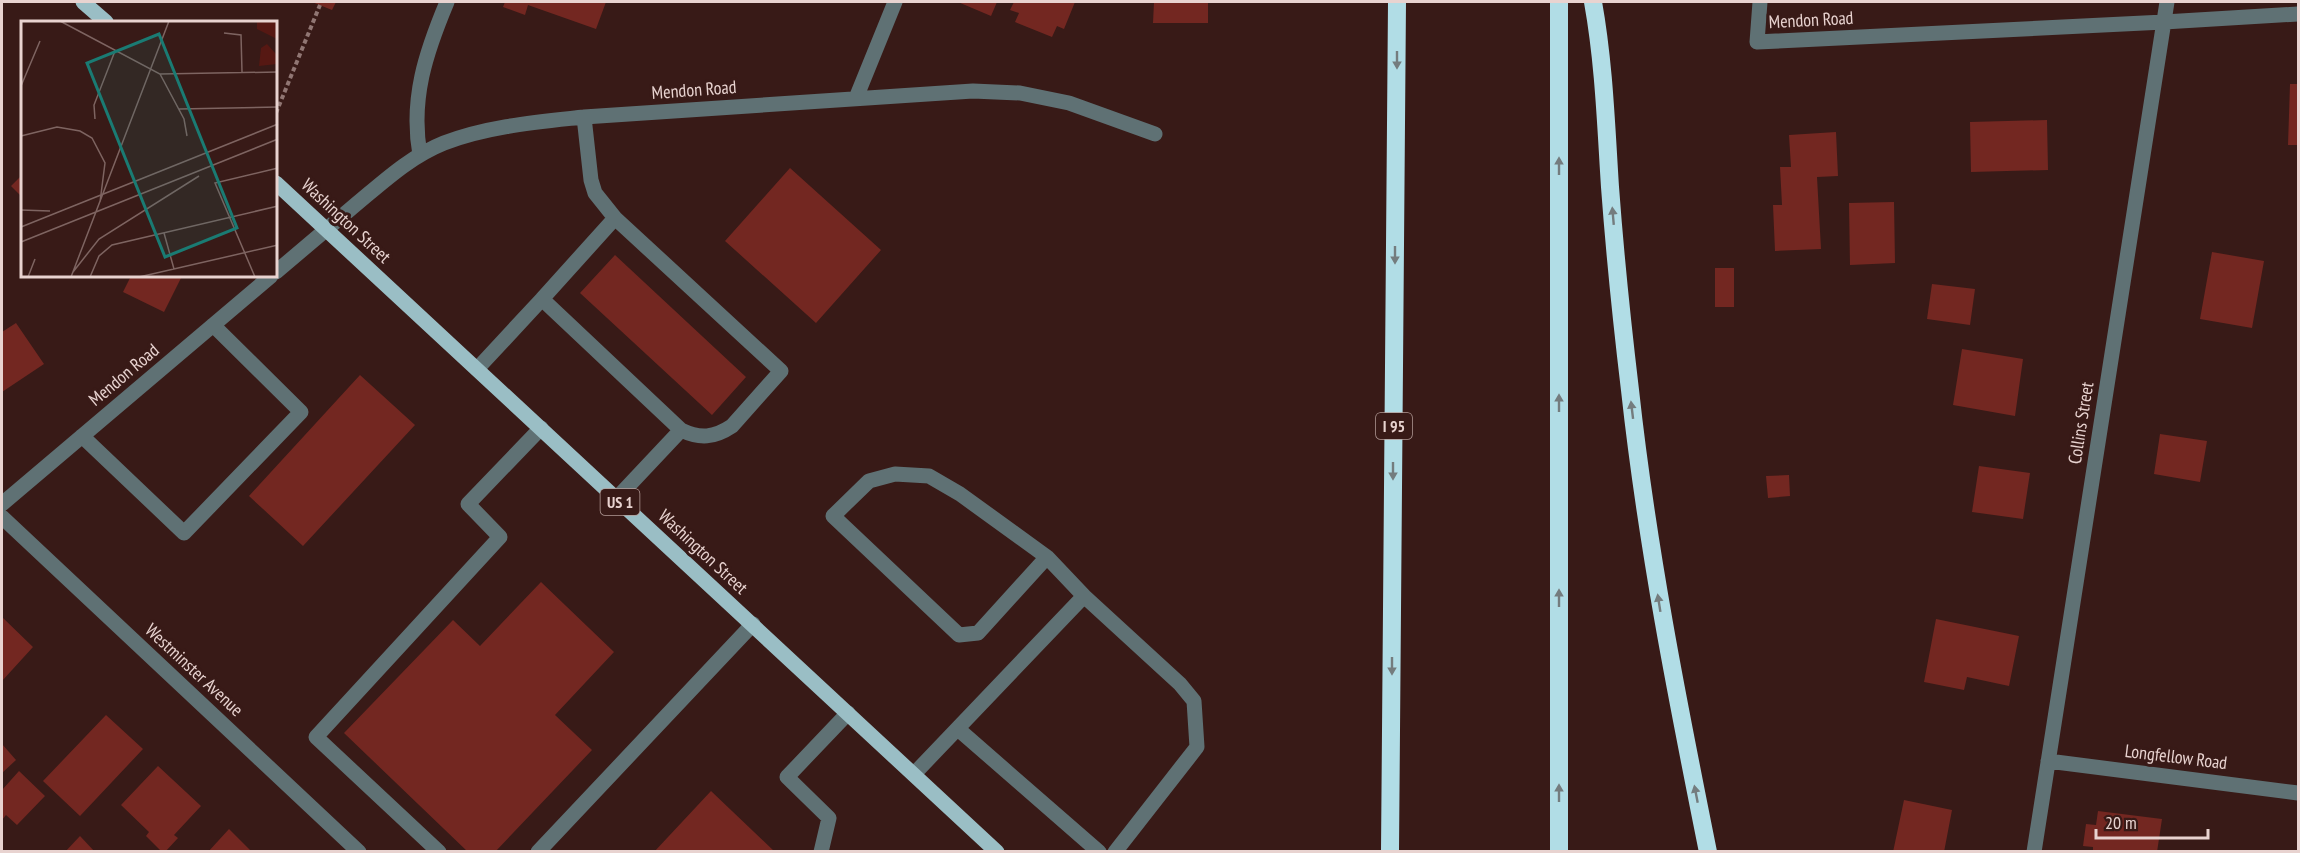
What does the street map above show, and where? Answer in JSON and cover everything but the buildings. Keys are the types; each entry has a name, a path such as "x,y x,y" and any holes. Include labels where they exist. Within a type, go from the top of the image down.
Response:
{"highway":[{"name":"I 95","path":"1390,852 1397,2"},
{"path":"1559,2 1559,852"},
{"path":"1593,2 1599,37 1623,321 1646,514 1673,683 1708,852"}],"main road":[{"path":"83,2 105,21"},
{"name":"Washington Street","path":"278,185 997,852"}],"street":[{"path":"420,155 416,122 419,82 429,45 447,2"},
{"path":"856,98 895,2"},
{"name":"Mendon Road","path":"1760,2 1757,42 2298,14"},
{"name":"Collins Street","path":"2034,852 2167,2"},
{"name":"Mendon Road","path":"278,270 401,167 420,155 471,135 525,124 585,117 950,91 1020,93 1069,103 1155,134"},
{"path":"542,299 681,430 701,437 722,432 732,426 781,371 615,218 595,194 591,180 585,117"},
{"path":"477,369 615,218"},
{"name":"Mendon Road","path":"2,504 269,278"},
{"path":"82,436 184,533 301,412 213,325"},
{"path":"439,852 316,737 500,537 468,504 541,428"},
{"path":"617,498 681,430"},
{"path":"1047,557 978,633 959,635 833,516 869,481 895,474 929,476 960,494 1047,557 1084,596 1180,684 1194,701 1197,747 1115,852"},
{"name":"Westminster Avenue","path":"2,517 359,852"},
{"path":"914,774 1084,596"},
{"path":"538,852 753,624"},
{"path":"820,852 829,818 787,777 848,713"},
{"path":"958,729 1099,852"},
{"name":"Longfellow Road","path":"2048,761 2298,793"}],"path":[{"path":"278,108 320,5"}]}
